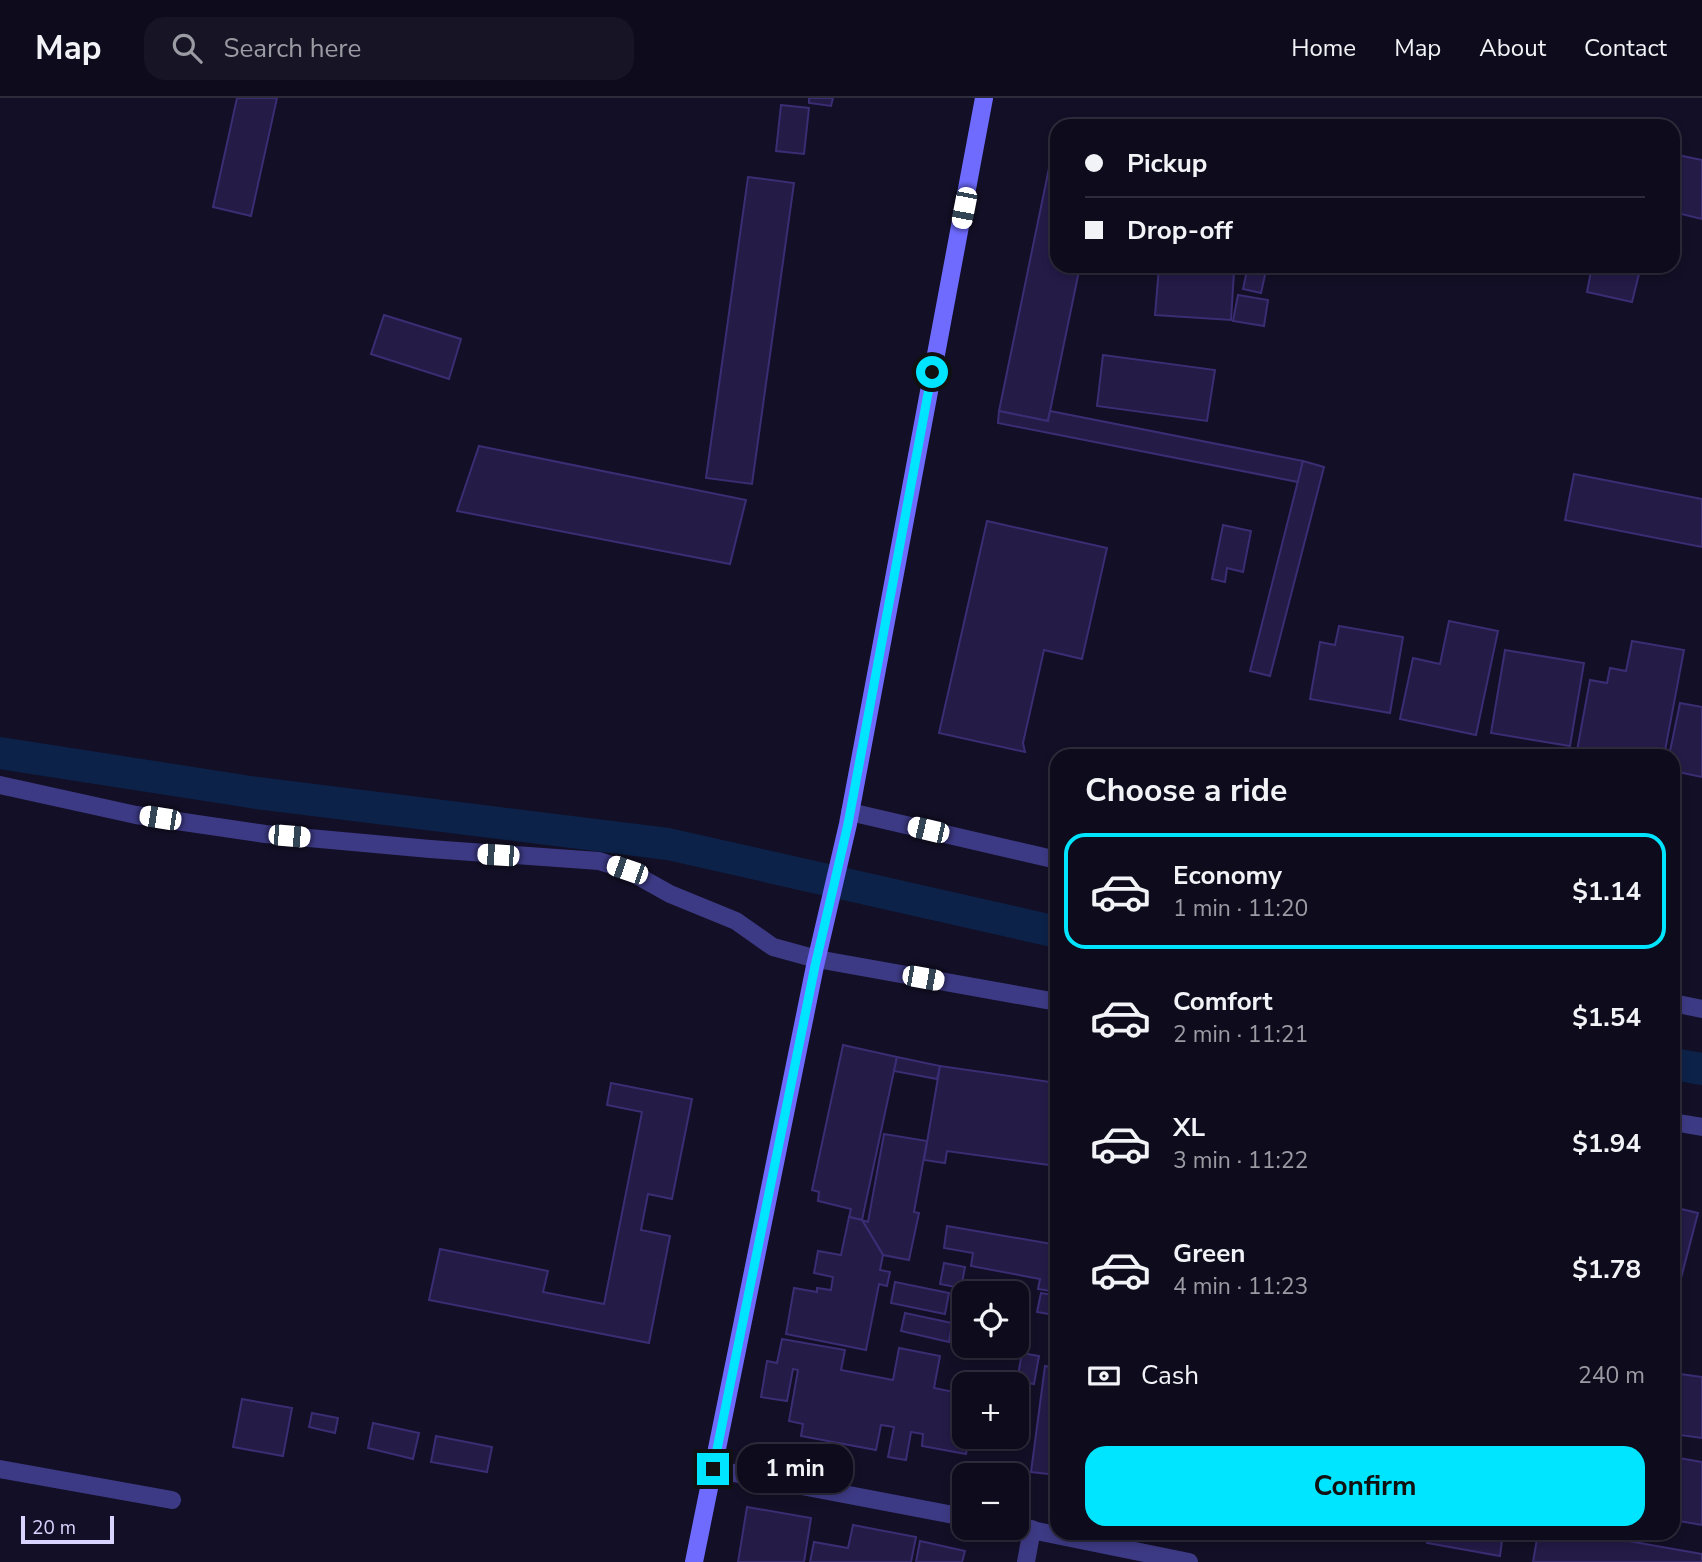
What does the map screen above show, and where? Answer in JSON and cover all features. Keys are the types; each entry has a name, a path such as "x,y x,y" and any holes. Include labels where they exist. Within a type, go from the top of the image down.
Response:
{"street":[{"path":"694,1562 818,953 849,818 984,98"},
{"path":"0,785 136,815 265,834 599,861 627,870 670,894 736,921 773,947 818,953 1050,1001"},
{"path":"849,818 1050,859"},
{"path":"1680,1004 1702,1009"},
{"path":"1680,1123 1702,1128"},
{"path":"0,1469 172,1500"},
{"path":"713,1469 952,1515"},
{"path":"1029,1529 1050,1533"},
{"path":"1025,1540 1026,1562"},
{"path":"1082,1540 1189,1562"}],"building":[{"path":"237,98 277,98 251,216 213,207"},
{"path":"809,98 833,98 831,106 809,103"},
{"path":"781,105 809,108 804,154 776,151"},
{"path":"1680,155 1702,160 1702,219 1680,214"},
{"path":"1050,163 1050,273 1079,273 1048,421 999,411"},
{"path":"748,177 794,183 752,484 706,478"},
{"path":"1158,273 1234,273 1231,320 1155,315"},
{"path":"1246,273 1265,273 1261,293 1243,289"},
{"path":"1591,273 1639,273 1632,302 1587,292"},
{"path":"1238,295 1268,300 1264,326 1233,321"},
{"path":"384,315 461,339 449,379 371,354"},
{"path":"1103,355 1215,370 1207,421 1097,406"},
{"path":"999,411 1048,421 1050,411 1303,461 1298,482 998,423"},
{"path":"479,446 746,500 730,564 457,511"},
{"path":"1303,461 1324,467 1270,676 1250,671"},
{"path":"1574,474 1702,499 1702,547 1565,520"},
{"path":"987,521 1107,548 1082,659 1044,650 1023,743 1025,752 939,733"},
{"path":"1223,525 1251,531 1243,572 1227,568 1225,582 1212,579"},
{"path":"1449,621 1498,631 1476,735 1400,719 1413,658 1440,664"},
{"path":"1339,626 1403,637 1390,713 1310,699 1320,642 1335,645"},
{"path":"1632,641 1684,650 1665,749 1577,749 1590,680 1607,683 1610,668 1626,671"},
{"path":"1505,650 1584,663 1570,746 1491,733"},
{"path":"1680,703 1702,707 1702,777 1680,772 1680,749 1670,749"},
{"path":"843,1045 897,1057 862,1220 849,1217 851,1209 818,1201 819,1192 812,1190"},
{"path":"897,1057 940,1066 937,1079 894,1071"},
{"path":"940,1066 1050,1082 1050,1165 947,1151 945,1163 924,1160"},
{"path":"611,1083 692,1099 672,1199 648,1194 641,1230 670,1236 649,1343 429,1300 440,1249 548,1271 543,1292 604,1304 642,1112 607,1105"},
{"path":"884,1134 927,1141 914,1212 919,1213 909,1260 883,1255 862,1220 868,1222"},
{"path":"1680,1209 1698,1213 1680,1282"},
{"path":"849,1217 862,1220 883,1255 880,1270 890,1272 887,1286 879,1284 866,1350 786,1334 794,1288 817,1292 817,1288 831,1290 833,1277 814,1273 818,1251 841,1255"},
{"path":"947,1226 1050,1244 1050,1291 1038,1289 1040,1279 971,1266 973,1253 944,1248"},
{"path":"944,1263 965,1267 962,1281 952,1281 952,1286 940,1284"},
{"path":"895,1282 949,1293 945,1314 891,1303"},
{"path":"1041,1293 1050,1294 1049,1314 1037,1312"},
{"path":"905,1313 952,1323 949,1342 901,1331"},
{"path":"782,1339 845,1350 841,1370 893,1380 899,1348 940,1356 934,1388 952,1392 952,1449 967,1449 966,1454 922,1446 923,1434 911,1432 906,1460 888,1457 894,1427 881,1425 876,1450 801,1436 803,1424 789,1421 798,1370 793,1369 787,1401 761,1397 767,1361 777,1363"},
{"path":"1029,1354 1039,1356 1034,1384 1029,1383 1029,1372 1019,1372 1021,1358 1029,1358"},
{"path":"1045,1366 1050,1367 1050,1474 1031,1472"},
{"path":"1680,1374 1702,1377 1702,1438 1680,1435"},
{"path":"242,1399 292,1408 283,1456 233,1447"},
{"path":"312,1413 338,1418 335,1433 309,1427"},
{"path":"373,1423 419,1433 413,1459 368,1448"},
{"path":"436,1436 492,1447 487,1472 431,1462"},
{"path":"1680,1458 1702,1462 1702,1525 1680,1521"},
{"path":"747,1507 811,1518 804,1562 738,1562"},
{"path":"853,1525 916,1537 911,1562 810,1562 814,1542 848,1548"},
{"path":"1428,1540 1502,1540 1500,1556 1427,1543"},
{"path":"1537,1540 1623,1540 1702,1554 1702,1562 1533,1562"},
{"path":"920,1541 965,1551 962,1562 916,1562"}],"waterway":[{"path":"0,753 257,793 668,844 1050,930"},
{"path":"1680,1065 1702,1069"}],"route":[{"path":"713,1469 815,966 848,824 932,372"}]}
